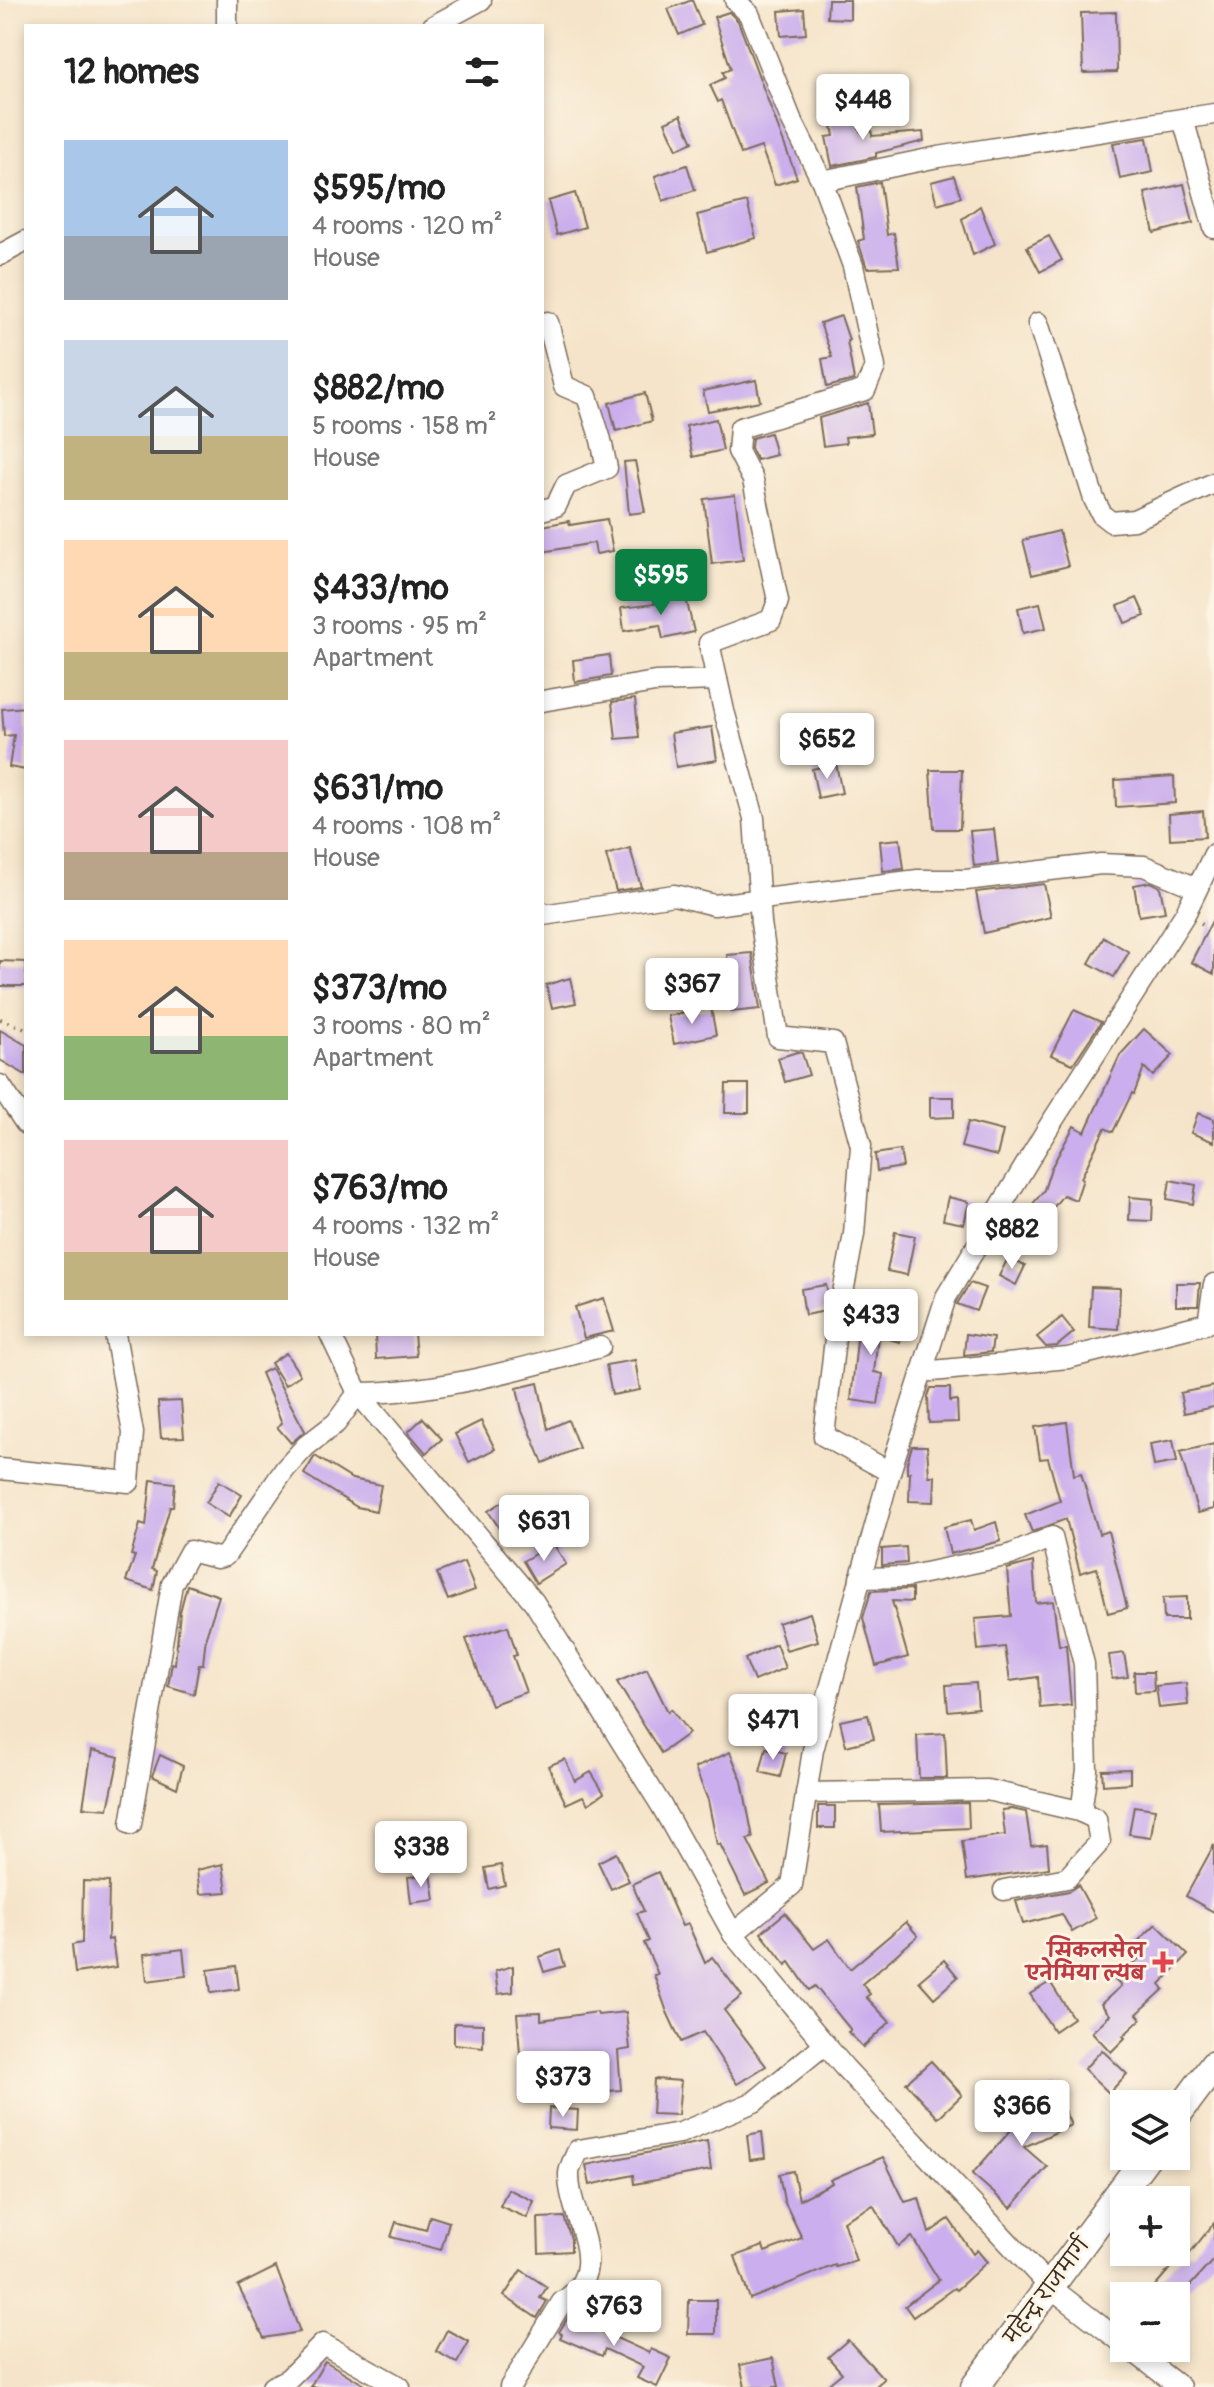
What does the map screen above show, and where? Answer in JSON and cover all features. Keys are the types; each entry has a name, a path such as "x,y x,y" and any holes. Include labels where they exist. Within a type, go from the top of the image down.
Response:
{"highway":[{"path":"1190,2097 1214,2065"},
{"name":"महेन्द्र राजमार्ग","path":"975,2387 1137,2170"}],"street":[{"path":"227,0 227,24"},
{"path":"437,24 481,0"},
{"path":"735,0 749,14 791,119 822,181 853,266 875,367 865,390 740,428 738,451 753,480 778,601 771,620 709,643 754,818 759,900 778,1037 833,1043 861,1146 854,1234 836,1330 824,1436 890,1472"},
{"path":"822,181 938,157 1214,114"},
{"path":"1183,119 1214,228"},
{"path":"0,255 24,242"},
{"path":"544,323 548,322 564,386 587,396 607,468 566,485 556,506 544,509"},
{"path":"1038,323 1094,499 1102,515 1111,522 1134,520 1214,483"},
{"path":"544,701 655,682 717,680"},
{"path":"733,1934 792,1885 813,1750 890,1472 946,1297 1048,1128 1185,914 1214,854"},
{"path":"544,915 674,895 714,905 918,880 966,880 1101,864 1144,866 1197,888"},
{"path":"0,1085 24,1121"},
{"path":"922,1372 1068,1358 1211,1324 1214,1284"},
{"path":"0,1469 129,1482 133,1433 115,1336"},
{"path":"331,1336 358,1393 534,1602 661,1805 733,1934 825,2044 1050,2287 1110,2333"},
{"path":"358,1393 456,1384 600,1347"},
{"path":"131,1824 172,1584 190,1551 217,1558 225,1556 285,1469 306,1446 336,1423 358,1393"},
{"path":"860,1578 906,1577 1010,1555 1052,1537 1084,1664 1087,1770 1081,1812"},
{"path":"806,1793 987,1790 1081,1812 1096,1819 1100,1842 1067,1878 1004,1890"},
{"path":"510,2387 562,2302 577,2293 589,2264 569,2172 578,2150 680,2133 754,2102 825,2044"},
{"path":"272,2387 288,2379 323,2344 400,2387"},
{"path":"1147,2362 1180,2387"}],"path":[{"path":"0,1019 24,1028"}],"building":[{"path":"692,0 702,25 679,35 668,9"},
{"path":"828,0 850,0 850,19 827,18"},
{"path":"804,9 806,34 781,36 779,11"},
{"path":"729,12 738,21 797,178 775,185 761,147 741,154 721,100 718,102 710,85 725,78 723,72 731,69 714,17"},
{"path":"1116,12 1117,72 1083,73 1081,13"},
{"path":"681,115 693,142 677,149 665,122"},
{"path":"857,116 860,131 871,128 872,136 923,132 924,141 876,153 876,157 832,166 826,137 834,136 831,120"},
{"path":"1147,138 1153,172 1120,179 1113,143"},
{"path":"687,165 695,190 663,201 655,176"},
{"path":"954,176 961,197 937,204 931,182"},
{"path":"880,182 887,235 894,233 899,267 867,268 858,241 864,239 857,187"},
{"path":"1184,184 1193,223 1154,233 1145,193"},
{"path":"575,193 585,227 557,235 548,201"},
{"path":"747,202 756,238 707,252 697,215"},
{"path":"980,206 995,244 973,255 962,219"},
{"path":"1049,236 1062,260 1040,272 1027,247"},
{"path":"841,316 849,340 854,380 827,387 822,359 832,357 820,323"},
{"path":"756,380 760,401 708,411 703,391"},
{"path":"645,393 652,421 616,431 609,403"},
{"path":"868,403 872,434 845,437 846,443 823,446 819,418"},
{"path":"716,419 723,450 693,457 686,426"},
{"path":"770,433 776,455 757,460 751,448 752,438"},
{"path":"635,461 645,512 629,514 624,462"},
{"path":"735,495 743,560 712,564 704,499"},
{"path":"607,519 613,551 596,554 594,543 544,552 544,526 569,521 570,525"},
{"path":"1059,531 1068,566 1032,575 1023,540"},
{"path":"685,594 694,632 663,639 660,625 624,631 621,608 655,604 654,601"},
{"path":"1137,598 1145,616 1125,623 1118,606"},
{"path":"1040,603 1046,628 1023,633 1018,608"},
{"path":"609,655 611,676 575,682 573,660"},
{"path":"635,699 639,737 616,739 612,702"},
{"path":"24,707 24,770 9,767 14,735 4,736 2,709"},
{"path":"712,727 717,760 676,767 671,733"},
{"path":"836,764 842,793 818,798 812,769"},
{"path":"930,770 962,770 960,829 934,829"},
{"path":"1174,776 1175,803 1116,807 1115,780"},
{"path":"1203,811 1205,837 1170,839 1169,814"},
{"path":"994,829 998,863 974,866 970,831"},
{"path":"900,839 904,869 883,871 880,841"},
{"path":"630,848 641,887 616,891 606,855"},
{"path":"1150,882 1160,887 1165,912 1139,916 1134,885"},
{"path":"1044,884 1051,917 984,933 976,892"},
{"path":"1214,917 1214,974 1191,962"},
{"path":"1104,937 1129,952 1114,977 1089,963"},
{"path":"752,953 760,1009 731,1012 727,955"},
{"path":"0,961 24,962 24,986 0,986"},
{"path":"570,978 576,1003 552,1008 546,985"},
{"path":"711,1008 716,1035 674,1044 668,1016"},
{"path":"1074,1010 1101,1022 1073,1064 1051,1055"},
{"path":"1144,1029 1173,1055 1153,1076 1144,1067 1134,1094 1113,1132 1105,1128 1081,1178 1076,1200 1063,1195 1039,1226 1024,1215 1044,1190 1051,1168 1074,1126 1085,1132 1120,1055"},
{"path":"0,1030 24,1044 24,1074 0,1060"},
{"path":"802,1053 809,1075 785,1082 778,1058"},
{"path":"726,1084 749,1084 749,1113 725,1113"},
{"path":"930,1097 954,1097 954,1117 930,1118"},
{"path":"1198,1113 1214,1119 1214,1142 1191,1133"},
{"path":"968,1122 1003,1131 997,1156 961,1147"},
{"path":"900,1150 903,1167 877,1171 875,1154"},
{"path":"1170,1180 1196,1185 1193,1204 1167,1199"},
{"path":"948,1197 969,1202 964,1224 943,1220"},
{"path":"1130,1197 1153,1199 1152,1221 1129,1220"},
{"path":"895,1232 915,1236 907,1275 887,1271"},
{"path":"1008,1258 1025,1266 1016,1285 999,1276"},
{"path":"970,1283 985,1288 976,1311 957,1304"},
{"path":"1176,1283 1200,1283 1198,1306 1176,1306"},
{"path":"826,1285 829,1299 826,1311 805,1315 801,1289"},
{"path":"1091,1287 1120,1288 1118,1329 1089,1327"},
{"path":"604,1298 614,1331 584,1338 575,1307"},
{"path":"1062,1317 1074,1332 1057,1346 1046,1347 1037,1337"},
{"path":"852,1318 905,1323 900,1342 878,1336 874,1372 883,1374 878,1404 851,1400 858,1330 850,1328"},
{"path":"966,1334 993,1338 991,1352 964,1355"},
{"path":"375,1336 414,1336 416,1356 376,1359"},
{"path":"286,1353 300,1375 285,1385 271,1363"},
{"path":"635,1360 640,1390 612,1395 606,1365"},
{"path":"271,1368 305,1431 291,1443 277,1427 282,1423 261,1373"},
{"path":"538,1383 548,1429 568,1420 579,1448 543,1463 522,1411 517,1388"},
{"path":"1214,1386 1214,1407 1184,1413 1180,1393"},
{"path":"931,1388 950,1388 950,1401 957,1400 958,1422 929,1423 928,1396"},
{"path":"181,1401 184,1437 161,1438 158,1402"},
{"path":"423,1418 442,1439 426,1453 408,1432"},
{"path":"481,1421 495,1449 469,1462 455,1434"},
{"path":"1067,1422 1074,1475 1081,1473 1099,1534 1108,1531 1127,1608 1108,1613 1097,1568 1080,1573 1066,1519 1032,1532 1025,1515 1060,1501 1048,1458 1040,1459 1035,1427"},
{"path":"1173,1440 1177,1462 1154,1466 1150,1444"},
{"path":"1214,1444 1214,1509 1198,1513 1180,1452"},
{"path":"912,1446 927,1446 929,1476 935,1476 934,1502 909,1501 910,1472 907,1473 907,1463"},
{"path":"315,1456 352,1479 381,1485 376,1511 357,1507 304,1474"},
{"path":"151,1480 175,1483 173,1507 170,1507 152,1569 157,1571 153,1590 126,1581 135,1556 131,1555 140,1524 146,1526"},
{"path":"219,1481 242,1495 229,1517 206,1503"},
{"path":"509,1498 523,1518 502,1532 488,1511"},
{"path":"971,1520 974,1530 996,1522 1001,1541 950,1554 944,1527"},
{"path":"553,1543 566,1564 536,1583 523,1561"},
{"path":"906,1547 907,1563 882,1565 882,1549"},
{"path":"464,1562 475,1590 448,1600 437,1573"},
{"path":"1033,1562 1036,1603 1053,1601 1059,1645 1066,1645 1071,1705 1040,1708 1038,1677 1010,1681 1005,1647 978,1650 975,1619 1011,1616 1007,1569"},
{"path":"187,1585 219,1596 206,1636 203,1664 199,1664 194,1694 168,1686 172,1663 175,1664 180,1612"},
{"path":"912,1589 912,1602 892,1601 908,1657 876,1666 863,1618 871,1591"},
{"path":"1187,1597 1187,1619 1164,1619 1163,1598"},
{"path":"810,1613 818,1641 786,1650 778,1623"},
{"path":"508,1626 517,1655 513,1656 526,1692 491,1705 466,1639"},
{"path":"776,1644 785,1668 754,1681 745,1659"},
{"path":"1124,1653 1128,1677 1112,1679 1109,1655"},
{"path":"647,1669 668,1712 671,1709 689,1733 661,1753 617,1682"},
{"path":"1134,1672 1153,1672 1154,1691 1135,1692"},
{"path":"976,1683 978,1708 948,1711 946,1685"},
{"path":"1186,1683 1188,1705 1159,1708 1156,1686"},
{"path":"868,1715 874,1739 846,1746 840,1721"},
{"path":"945,1733 947,1778 919,1778 917,1735"},
{"path":"766,1748 786,1753 780,1777 760,1772"},
{"path":"92,1750 119,1757 108,1809 83,1807"},
{"path":"730,1752 742,1781 753,1838 747,1839 769,1883 745,1895 720,1844 717,1845 708,1800 695,1768"},
{"path":"160,1755 183,1766 177,1788 152,1776"},
{"path":"565,1759 575,1781 591,1772 604,1793 588,1804 583,1796 566,1804 548,1766"},
{"path":"1130,1769 1130,1783 1103,1785 1102,1770"},
{"path":"968,1803 969,1828 881,1832 879,1805"},
{"path":"818,1806 835,1806 835,1828 818,1828"},
{"path":"1134,1806 1155,1809 1151,1837 1129,1834"},
{"path":"1002,1810 1026,1812 1031,1846 1047,1844 1049,1868 967,1880 962,1841 1005,1835"},
{"path":"1214,1845 1214,1912 1186,1896"},
{"path":"616,1853 629,1881 611,1889 598,1862"},
{"path":"223,1864 227,1892 200,1894 197,1870"},
{"path":"501,1865 505,1885 489,1889 485,1868"},
{"path":"658,1872 682,1926 688,1924 705,1963 712,1957 742,1996 724,2010 766,2066 737,2084 703,2032 681,2042 667,2012 654,1975 658,1974 644,1943 649,1941 637,1913 644,1911 632,1884"},
{"path":"431,1874 435,1900 411,1903 408,1877"},
{"path":"83,1881 109,1882 108,1940 112,1939 116,1967 75,1973 72,1945 82,1943"},
{"path":"1078,1885 1096,1918 1072,1932 1062,1914 1023,1924 1016,1901 1069,1891"},
{"path":"785,1913 814,1949 829,1939 850,1969 906,1922 918,1936 862,1984 870,1994 866,1997 890,2022 863,2047 848,2032 851,2030 815,1986 809,1990 790,1962 786,1965 761,1933"},
{"path":"1156,1924 1188,1955 1160,1984 1164,1989 1137,2014 1141,2019 1111,2052 1092,2032 1110,2015 1101,2004 1121,1986 1115,1980 1144,1954 1134,1945"},
{"path":"183,1949 186,1976 147,1981 144,1954"},
{"path":"560,1950 565,1966 544,1972 539,1957"},
{"path":"944,1960 958,1977 934,1998 919,1981"},
{"path":"236,1966 239,1989 211,1993 208,1970"},
{"path":"513,1966 513,1992 498,1994 495,1971"},
{"path":"1050,1982 1073,2018 1054,2031 1030,1994"},
{"path":"541,2012 541,2020 597,2012 598,2015 626,2012 630,2049 618,2051 621,2090 567,2094 563,2061 548,2062 547,2052 520,2054 517,2013"},
{"path":"454,2023 483,2024 483,2047 454,2044"},
{"path":"1102,2050 1127,2074 1109,2093 1084,2069"},
{"path":"931,2061 962,2095 938,2118 906,2083"},
{"path":"654,2079 681,2081 678,2115 652,2114"},
{"path":"1054,2088 1071,2125 1024,2147 1047,2167 1011,2208 972,2174 1020,2120 1014,2107"},
{"path":"549,2108 578,2110 577,2130 548,2128"},
{"path":"762,2132 765,2158 750,2160 747,2135"},
{"path":"707,2141 711,2170 634,2184 633,2175 590,2185 586,2165"},
{"path":"883,2157 905,2202 919,2198 929,2233 949,2219 973,2254 977,2250 987,2262 956,2290 954,2288 913,2317 905,2306 939,2280 912,2237 898,2246 873,2205 843,2221 856,2261 835,2265 750,2299 735,2256 763,2246 765,2252 802,2238 784,2201 779,2174 793,2171 799,2200 832,2183 830,2180"},
{"path":"508,2189 534,2201 527,2218 500,2206"},
{"path":"430,2216 449,2222 441,2250 391,2237 396,2222 426,2230"},
{"path":"564,2217 571,2239 571,2251 539,2253 538,2218"},
{"path":"1214,2223 1214,2259 1190,2286 1190,2282 1158,2282 1172,2266 1190,2266 1190,2253"},
{"path":"276,2267 300,2332 264,2338 238,2286"},
{"path":"521,2270 547,2287 540,2298 547,2301 537,2318 504,2296"},
{"path":"689,2300 716,2300 716,2334 688,2334"},
{"path":"572,2311 585,2317 583,2323 649,2353 651,2349 671,2358 657,2387 637,2378 643,2367 605,2349 602,2356 560,2338 562,2334 559,2332"},
{"path":"447,2330 469,2342 457,2363 436,2351"},
{"path":"848,2340 884,2379 875,2387 825,2387 842,2373 828,2357"},
{"path":"773,2358 779,2387 745,2387 740,2365"},
{"path":"325,2361 368,2387 310,2387"}],"place":[{"name":"सिकलसेल एनेमिया ल्यब","path":"1163,1962"}]}
